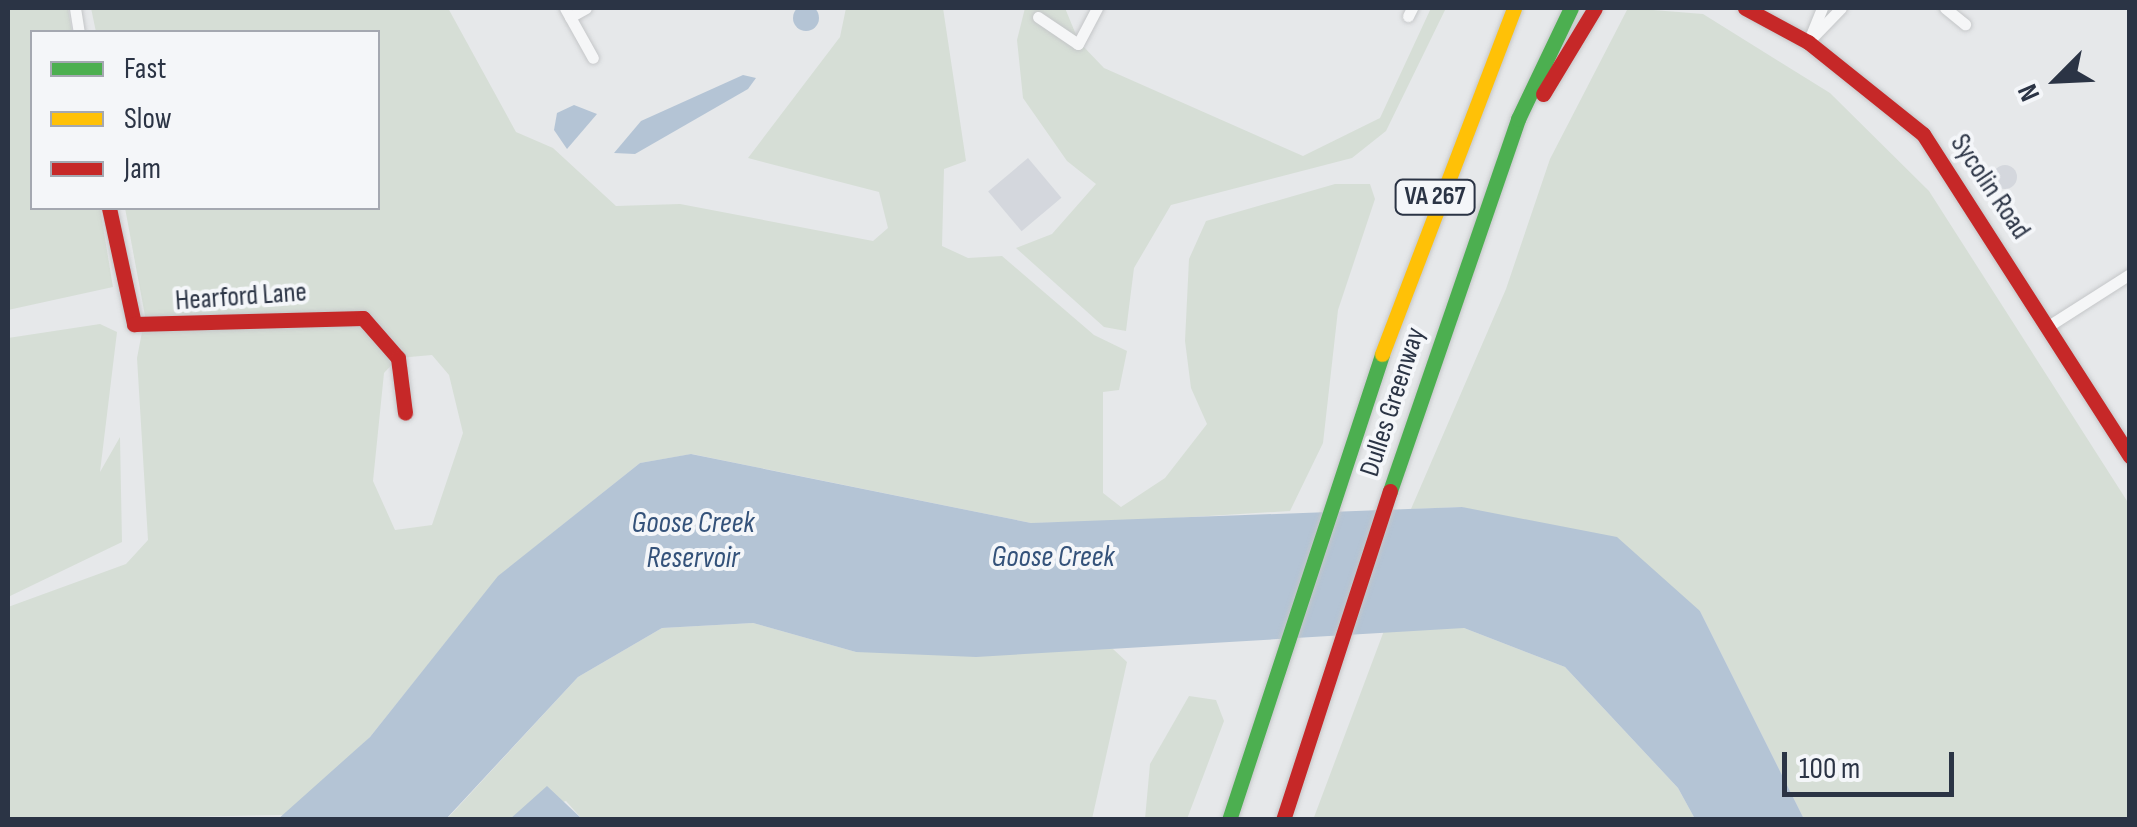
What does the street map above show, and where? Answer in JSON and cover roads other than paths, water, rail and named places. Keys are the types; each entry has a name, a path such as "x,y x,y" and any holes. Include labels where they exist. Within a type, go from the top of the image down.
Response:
{"main road":[{"name":"Dulles Greenway","path":"1229,820 1446,164 1514,8"},
{"name":"Dulles Greenway","path":"1283,820 1418,406 1499,181 1571,8"},
{"path":"1499,181 1595,8"},
{"name":"Sycolin Road","path":"1745,8 1808,42 1923,134 2050,325 2130,456"},
{"name":"Hearford Lane","path":"109,210 134,324 363,318 398,358 405,413"}],"street":[{"path":"586,8 567,12 593,58"},
{"path":"1038,17 1078,44 1097,8"},
{"path":"1808,42 1822,8"},
{"path":"1808,42 1841,8"},
{"path":"1945,8 1965,24"},
{"path":"2050,325 2130,274"}],"water":[{"path":"806,5 815,9 819,18 815,27 806,31 797,27 793,18 797,9"},
{"path":"743,75 756,78 748,89 635,154 614,153 641,121"},
{"path":"574,105 597,114 567,149 554,130 557,113"},
{"name":"Goose Creek Reservoir","path":"691,454 1031,523 1462,507 1617,537 1700,611 1804,819 1695,819 1678,788 1565,667 1464,628 976,657 856,652 753,623 662,628 578,677 446,819 277,820 370,737 498,576 640,463"},
{"path":"547,786 582,819 510,819 519,811"}],"water label":[{"name":"Goose Creek","path":"1053,557"}]}
